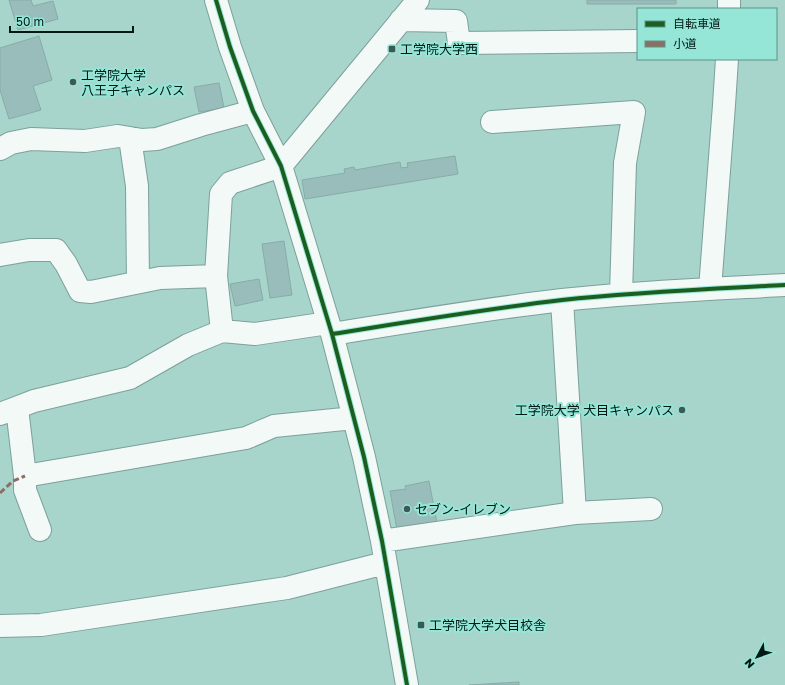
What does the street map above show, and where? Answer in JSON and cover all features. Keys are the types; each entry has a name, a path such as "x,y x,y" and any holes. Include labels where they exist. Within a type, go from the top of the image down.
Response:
{"street":[{"path":"216,0 230,47 253,111 281,166 330,329 364,457 382,541 407,685"},
{"path":"222,331 216,276 221,194 230,183 281,166 418,0"},
{"path":"401,20 456,21 459,43 637,41"},
{"path":"710,289 727,60"},
{"path":"0,149 11,143 31,139 85,141 118,136 142,140 156,139 253,111"},
{"path":"492,122 634,112 625,163 621,294"},
{"path":"130,138 137,186 138,282"},
{"path":"0,254 29,250 56,250 66,264 80,291 91,292 160,278 216,276"},
{"path":"40,530 25,490 25,476 9,411 34,401 130,378 188,345 222,331 255,334 330,329 621,294 785,285"},
{"path":"562,300 575,513"},
{"path":"25,476 246,438 274,426 354,418"},
{"path":"382,541 575,513 651,509"},
{"path":"0,626 41,625 287,588 385,563"}],"building":[{"path":"9,0 31,0 33,6 53,1 58,19 18,30"},
{"path":"587,0 676,0 676,4 587,4"},
{"path":"39,36 52,80 33,86 41,110 9,119 0,90 0,48"},
{"path":"219,83 224,108 199,112 194,87"},
{"path":"455,156 458,174 305,199 302,180 345,173 344,169 354,167 355,170 400,162 401,168 408,167 407,163"},
{"path":"284,241 292,295 270,298 262,244"},
{"path":"259,279 263,300 235,306 230,284"},
{"path":"429,481 437,523 397,530 390,491 406,489 405,486"},
{"path":"519,682 519,685 469,685"}],"marked path":[{"path":"0,493 13,481 25,476"}],"cycle path":[{"path":"216,0 230,47 253,111 281,166 332,334 364,457 382,541 407,685"},
{"path":"332,334 562,300 646,293 785,285"}],"place":[{"name":"工学院大学西","path":"392,49"},
{"name":"工学院大学 八王子キャンパス","path":"73,82"},
{"name":"工学院大学 犬目キャンパス","path":"682,410"},
{"name":"セブン-イレブン","path":"407,509"},
{"name":"工学院大学犬目校舎","path":"421,625"}]}
